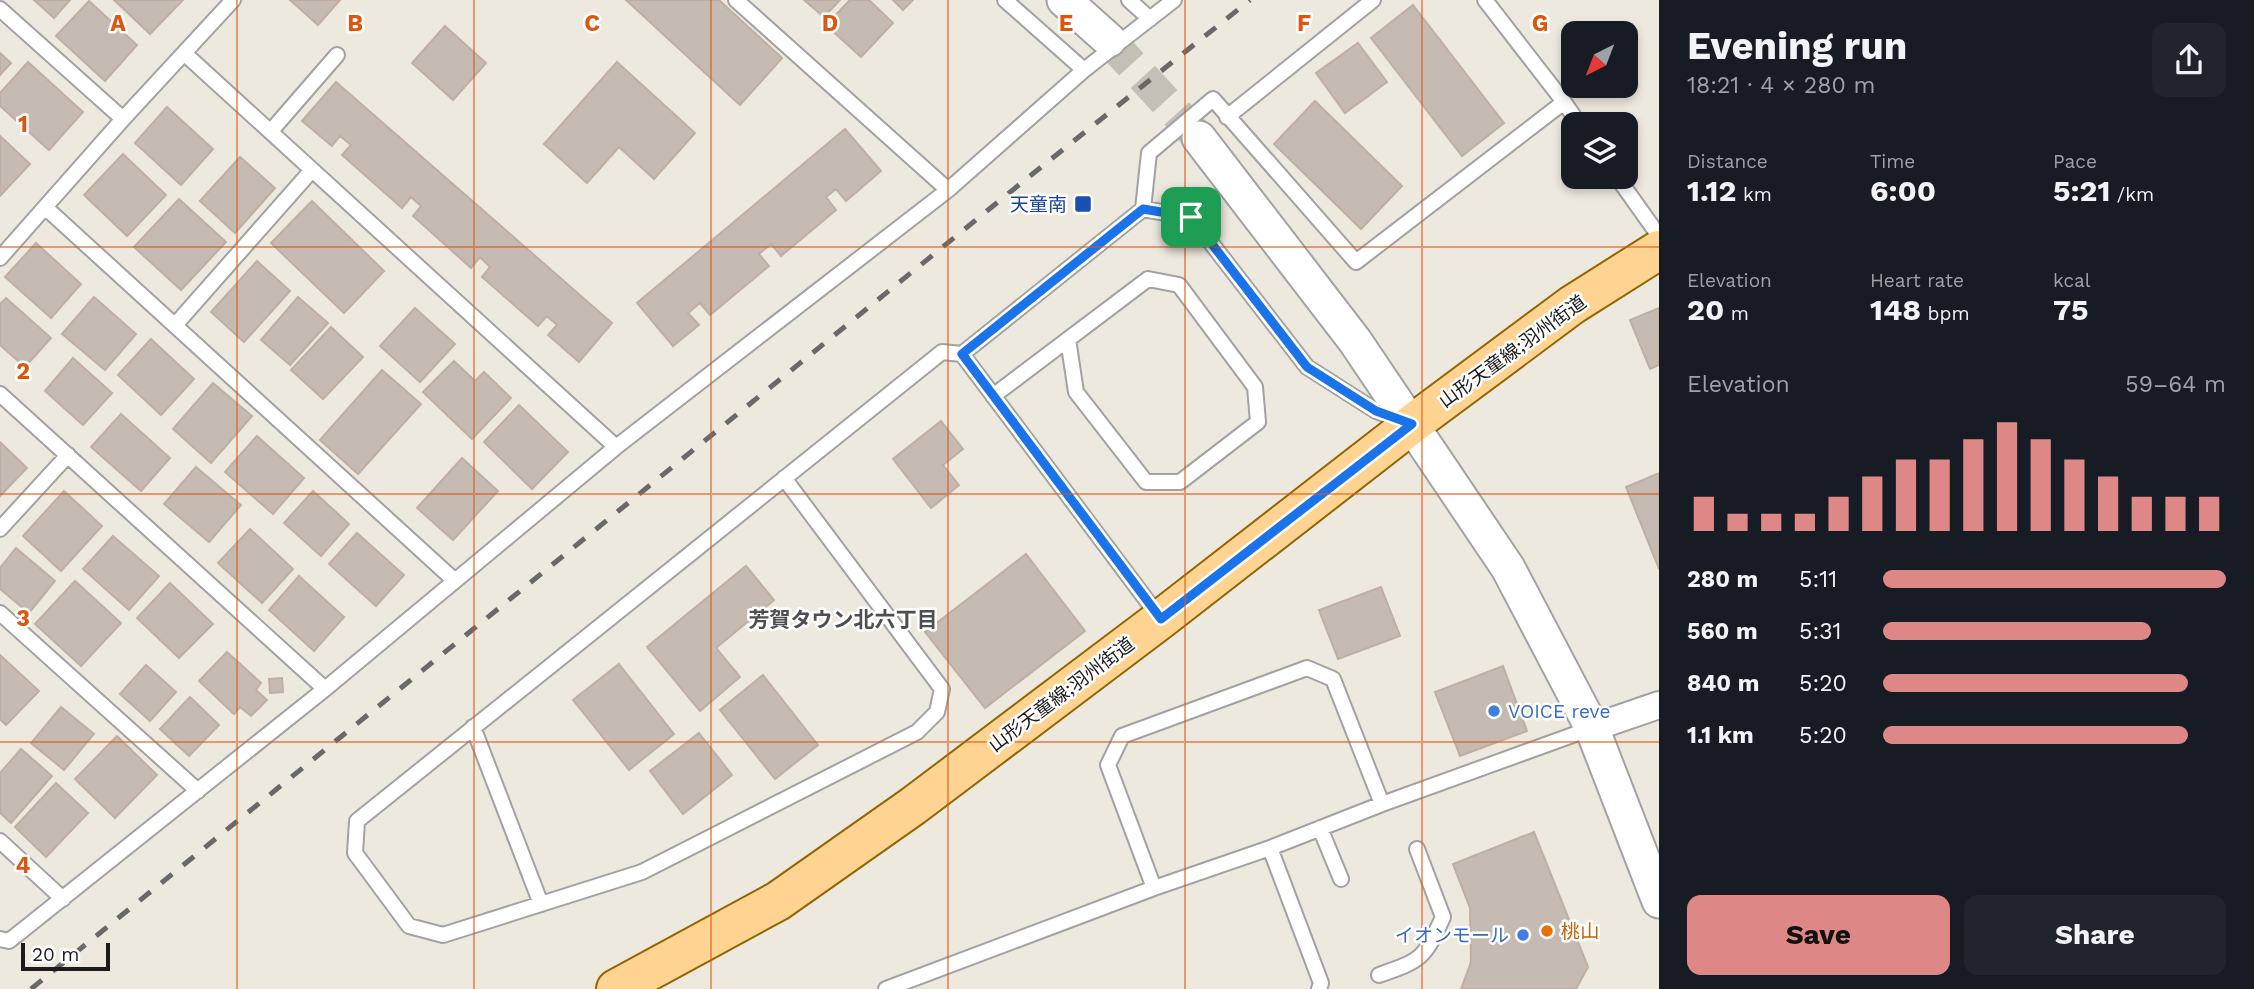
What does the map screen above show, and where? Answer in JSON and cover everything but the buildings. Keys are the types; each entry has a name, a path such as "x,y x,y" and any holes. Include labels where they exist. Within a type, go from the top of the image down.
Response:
{"main road":[{"name":"山形天童線;羽州街道","path":"616,989 778,901 913,806 1161,619 1412,424 1572,305 1659,250"}],"street":[{"path":"1064,0 1109,40"},
{"path":"1199,138 1355,341 1508,568 1592,728 1659,901"},
{"path":"1592,728 1659,705"}],"lane":[{"path":"0,258 122,119 233,0"},
{"path":"736,0 948,190"},
{"path":"1005,0 1084,70"},
{"path":"1129,0 1150,19"},
{"path":"0,939 9,941 325,690 616,447 948,190 1084,70 1174,0"},
{"path":"1227,117 1373,0"},
{"path":"1485,0 1571,112"},
{"path":"0,9 122,119"},
{"path":"184,53 616,447"},
{"path":"271,131 337,55"},
{"path":"784,478 943,689 937,712 917,732 642,872 443,935 409,926 355,853 357,821 473,727 784,478 942,352 962,354 1143,209 1149,153 1213,99 1356,262 1564,102"},
{"path":"176,324 312,170"},
{"path":"1626,189 1659,236"},
{"path":"46,208 454,580"},
{"path":"1143,209 1191,217 1307,367 1376,411 1412,424"},
{"path":"993,396 1068,339 1148,279 1179,285 1255,387 1258,422 1180,482 1146,482 1076,392 1068,339"},
{"path":"962,354 1161,619"},
{"path":"0,394 325,690"},
{"path":"0,529 68,455"},
{"path":"0,613 198,791"},
{"path":"1154,888 1108,765 1122,736 1147,726 1307,668 1333,679 1382,804"},
{"path":"473,727 541,904"},
{"path":"886,989 909,985 1154,888 1270,848 1382,804 1592,728"},
{"path":"1320,828 1341,879"},
{"path":"0,841 63,899"},
{"path":"1270,848 1321,983 1319,989"},
{"path":"1379,975 1414,962 1431,944 1443,917 1418,849"}],"tunnel":[{"path":"1109,40 1199,138"}],"railway":[{"path":"31,989 1250,0"}],"place":[{"name":"天童南","path":"1083,204"},
{"name":"VOICE reve","path":"1494,711"},
{"name":"桃山","path":"1547,931"},
{"name":"イオンモール","path":"1523,935"}],"district":[{"name":"芳賀タウン北六丁目","path":"843,620"}],"route":[{"path":"1143,209 1191,217 1307,367 1376,411 1412,424 1161,619 962,354 1143,209"}]}
